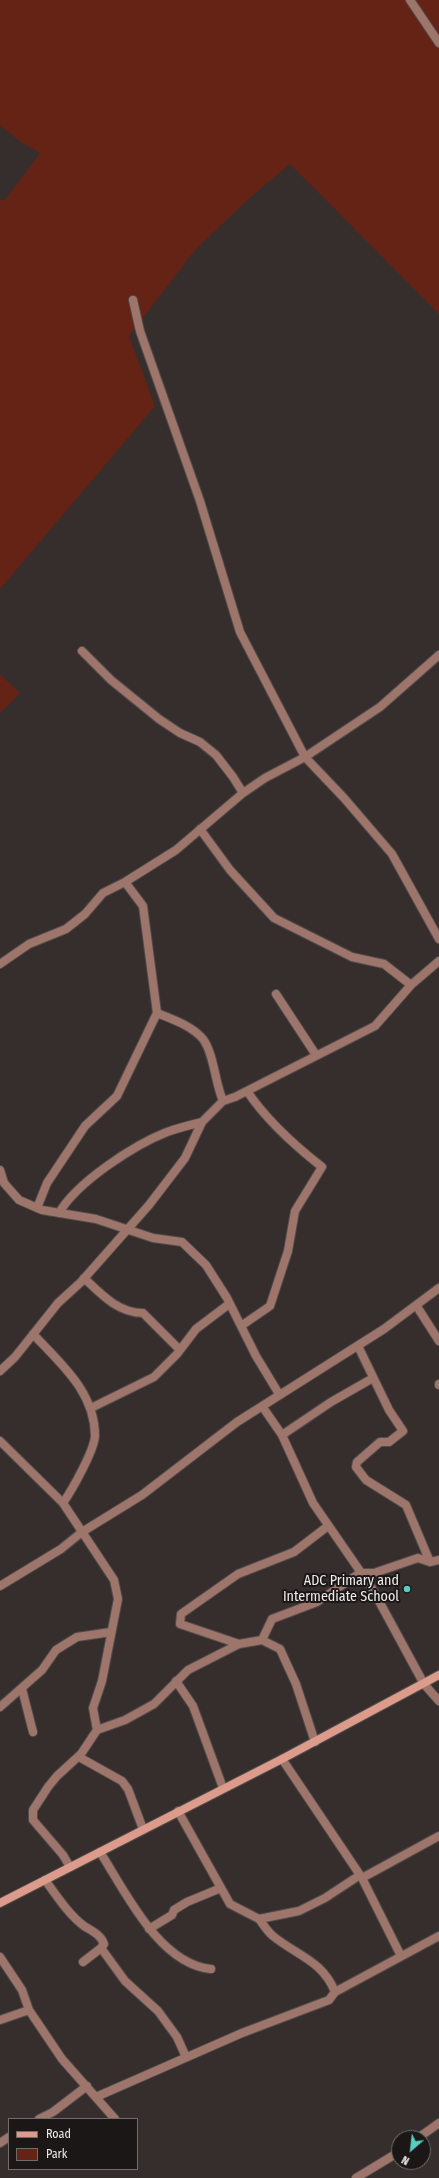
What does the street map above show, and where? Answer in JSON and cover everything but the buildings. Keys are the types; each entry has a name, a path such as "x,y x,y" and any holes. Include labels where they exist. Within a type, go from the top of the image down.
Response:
{"main road":[{"path":"0,1902 282,1759 439,1676"}],"street":[{"path":"410,0 439,43"},
{"path":"133,300 140,331 200,501 240,632 305,757 344,798 392,854 439,939"},
{"path":"82,651 111,680 159,719 180,733 200,742 216,755 234,777 242,793"},
{"path":"0,964 29,944 66,929 85,914 103,892 125,882 176,850 242,793 265,778 305,757 380,707 439,655"},
{"path":"200,829 230,870 274,918 352,957 384,964 411,985"},
{"path":"38,1208 47,1183 85,1126 117,1096 157,1013 143,906 125,882"},
{"path":"0,1371 15,1357 58,1303 84,1278 128,1230 185,1158 202,1122 223,1101 247,1091 375,1026 411,985 439,961"},
{"path":"276,994 316,1055"},
{"path":"157,1013 182,1024 203,1039 210,1058 217,1087 223,1101"},
{"path":"241,1326 270,1306 288,1251 295,1211 322,1167 285,1136 258,1107 247,1091"},
{"path":"60,1213 64,1204 88,1181 135,1148 165,1133 202,1122"},
{"path":"0,1170 4,1183 19,1200 38,1208 96,1219 153,1238 182,1242 206,1265 230,1304 256,1356 279,1394"},
{"path":"84,1278 109,1301 132,1313 143,1313 180,1350"},
{"path":"0,1586 61,1549 82,1532 147,1491 279,1394 313,1375 358,1346 439,1288"},
{"path":"91,1408 154,1377 180,1350 196,1329 230,1304"},
{"path":"416,1305 439,1341"},
{"path":"33,1334 76,1380 91,1408 95,1438 73,1488 63,1503"},
{"path":"358,1346 373,1378 403,1433 389,1442 380,1442 357,1462 356,1467 366,1480 406,1505 430,1562"},
{"path":"282,1435 331,1402 373,1378"},
{"path":"262,1406 282,1435 313,1503 373,1590 398,1633 424,1684 439,1701"},
{"path":"0,1441 63,1503 114,1580 118,1599 102,1681 93,1708 97,1730"},
{"path":"239,1644 180,1624 181,1614 238,1574 294,1552 328,1526"},
{"path":"262,1640 272,1620 317,1602 360,1573 374,1573 418,1558 430,1562 439,1560"},
{"path":"0,1707 42,1670 56,1650 77,1637 111,1632"},
{"path":"70,1867 63,1855 33,1820 33,1810 57,1776 79,1757 97,1730 124,1720 154,1704 188,1670 239,1644 262,1640 280,1649 296,1684 315,1742"},
{"path":"176,1681 193,1706 223,1788"},
{"path":"22,1689 33,1732"},
{"path":"79,1757 122,1781 128,1790 143,1829"},
{"path":"282,1759 361,1876 401,1956"},
{"path":"178,1811 230,1904 259,1919 272,1936 312,1961 332,1983 335,1992"},
{"path":"259,1919 299,1911 325,1898 361,1876 439,1836"},
{"path":"100,1852 149,1929 171,1953 199,1968 211,1968"},
{"path":"45,1880 69,1912 82,1924 102,1938 104,1944 101,1948 83,1962"},
{"path":"149,1929 172,1915 174,1910 186,1902 221,1888"},
{"path":"96,2097 186,2057 329,2000 335,1992 439,1936"},
{"path":"101,1948 125,1981 158,2011 177,2037 186,2057"},
{"path":"0,1957 22,1990 29,2010 62,2059 114,2118"},
{"path":"0,2020 29,2010"},
{"path":"41,2118 53,2112 87,2086"},
{"path":"429,2130 439,2123"},
{"path":"356,2178 391,2157"}],"green space":[{"path":"0,0 439,0 439,314 290,164 254,194 195,250 129,336 155,406 0,589 0,200 5,200 40,153 21,142 0,126"},
{"path":"0,674 20,693 0,713"}],"place":[{"name":"ADC Primary and Intermediate School","path":"407,1589"}]}
